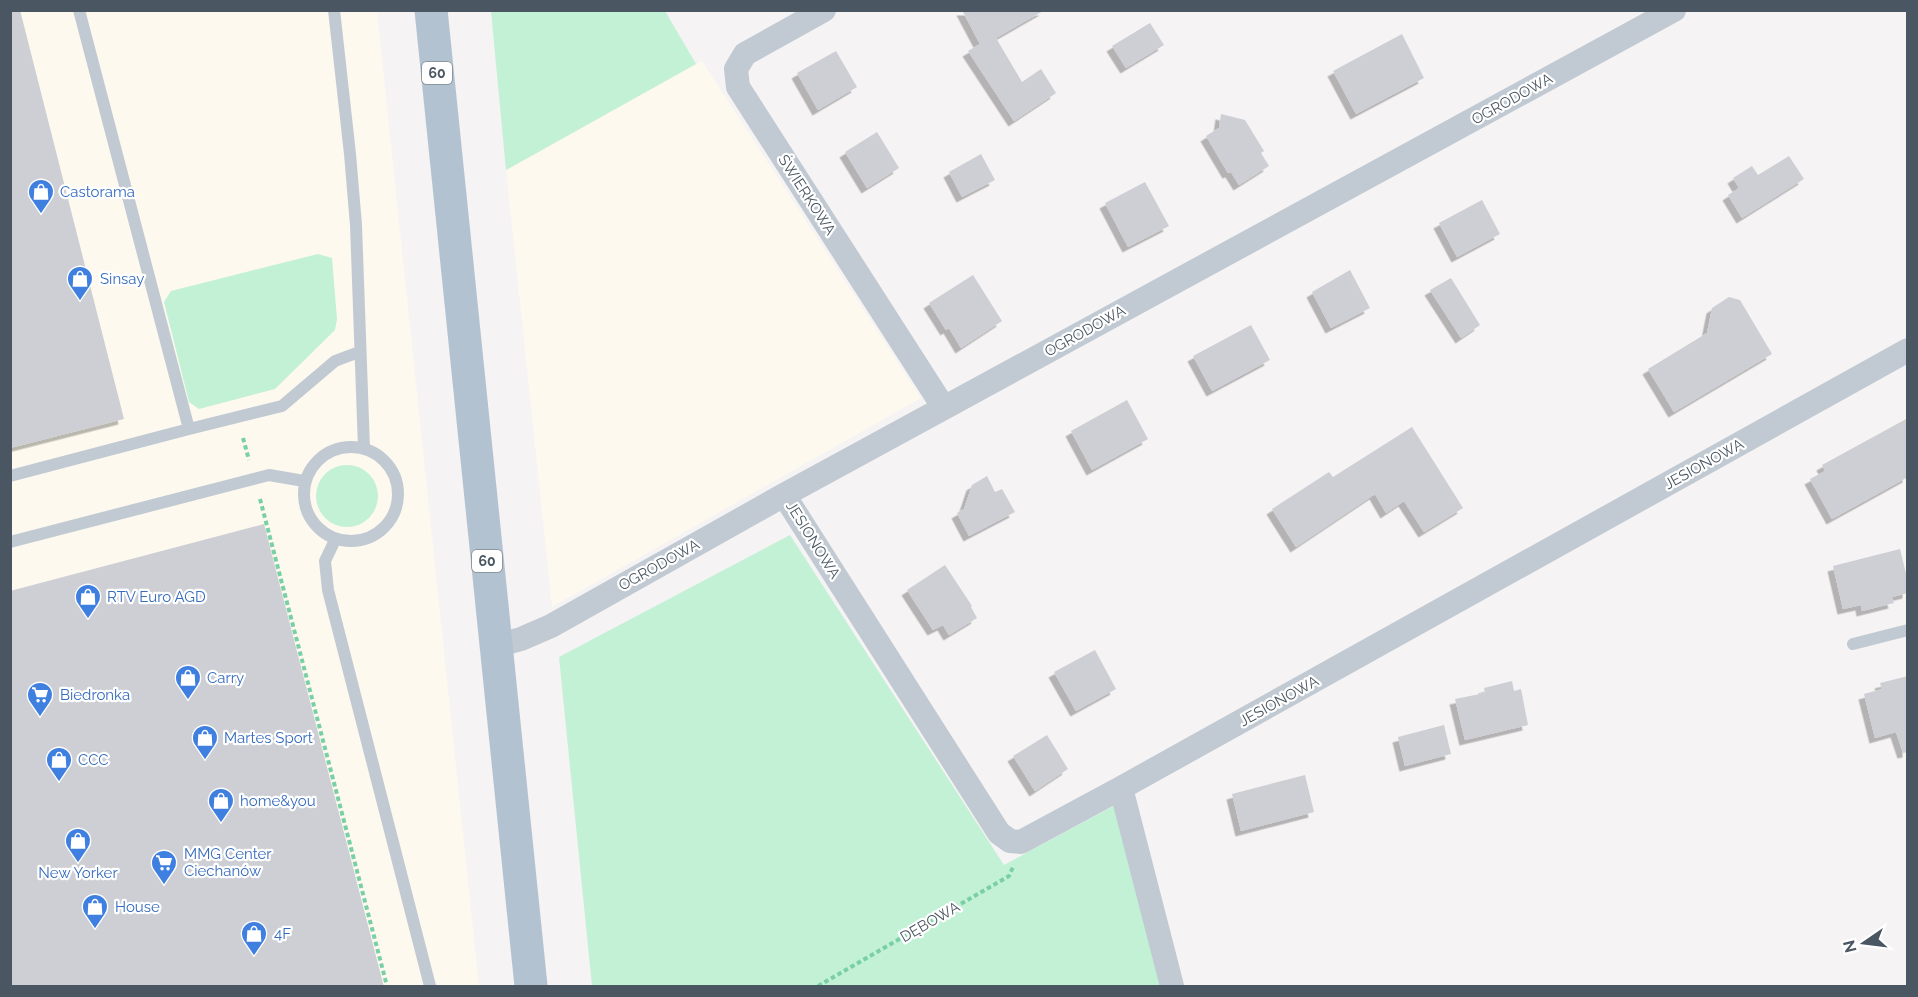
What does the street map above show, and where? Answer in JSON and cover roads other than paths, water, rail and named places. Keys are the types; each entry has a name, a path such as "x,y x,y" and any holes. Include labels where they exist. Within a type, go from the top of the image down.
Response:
{"main road":[{"name":"60","path":"431,10 531,987"}],"street":[{"name":"ŚWIERKOWA","path":"824,10 745,54 736,69 738,87 944,408"},
{"name":"OGRODOWA","path":"495,646 521,639 551,626 784,495 1674,10"},
{"name":"JESIONOWA","path":"784,495 999,834 1010,841 1021,842 1908,350"},
{"path":"1121,788 1172,987"}],"lane":[{"path":"80,10 189,429"},
{"path":"334,10 354,201 364,448"},
{"path":"10,476 282,406 335,361 359,352"},
{"path":"345,446 364,448 381,457 393,472 398,490 396,509 387,526 372,538 353,543 335,540 315,526 311,519 304,505 304,481 313,465 327,452 345,446"},
{"path":"10,542 269,475 304,481"},
{"path":"335,540 325,561 328,590 430,987"},
{"path":"1852,644 1908,630"}],"place":[{"name":"Castorama","path":"41,215"},
{"name":"Sinsay","path":"80,302"},
{"name":"RTV Euro AGD","path":"88,620"},
{"name":"Carry","path":"188,701"},
{"name":"Biedronka","path":"40,718"},
{"name":"Martes Sport","path":"205,761"},
{"name":"CCC","path":"59,783"},
{"name":"home&you","path":"221,824"},
{"name":"New Yorker","path":"78,864"},
{"name":"MMG Center Ciechanów","path":"164,886"},
{"name":"House","path":"95,930"},
{"name":"4F","path":"254,957"}]}
